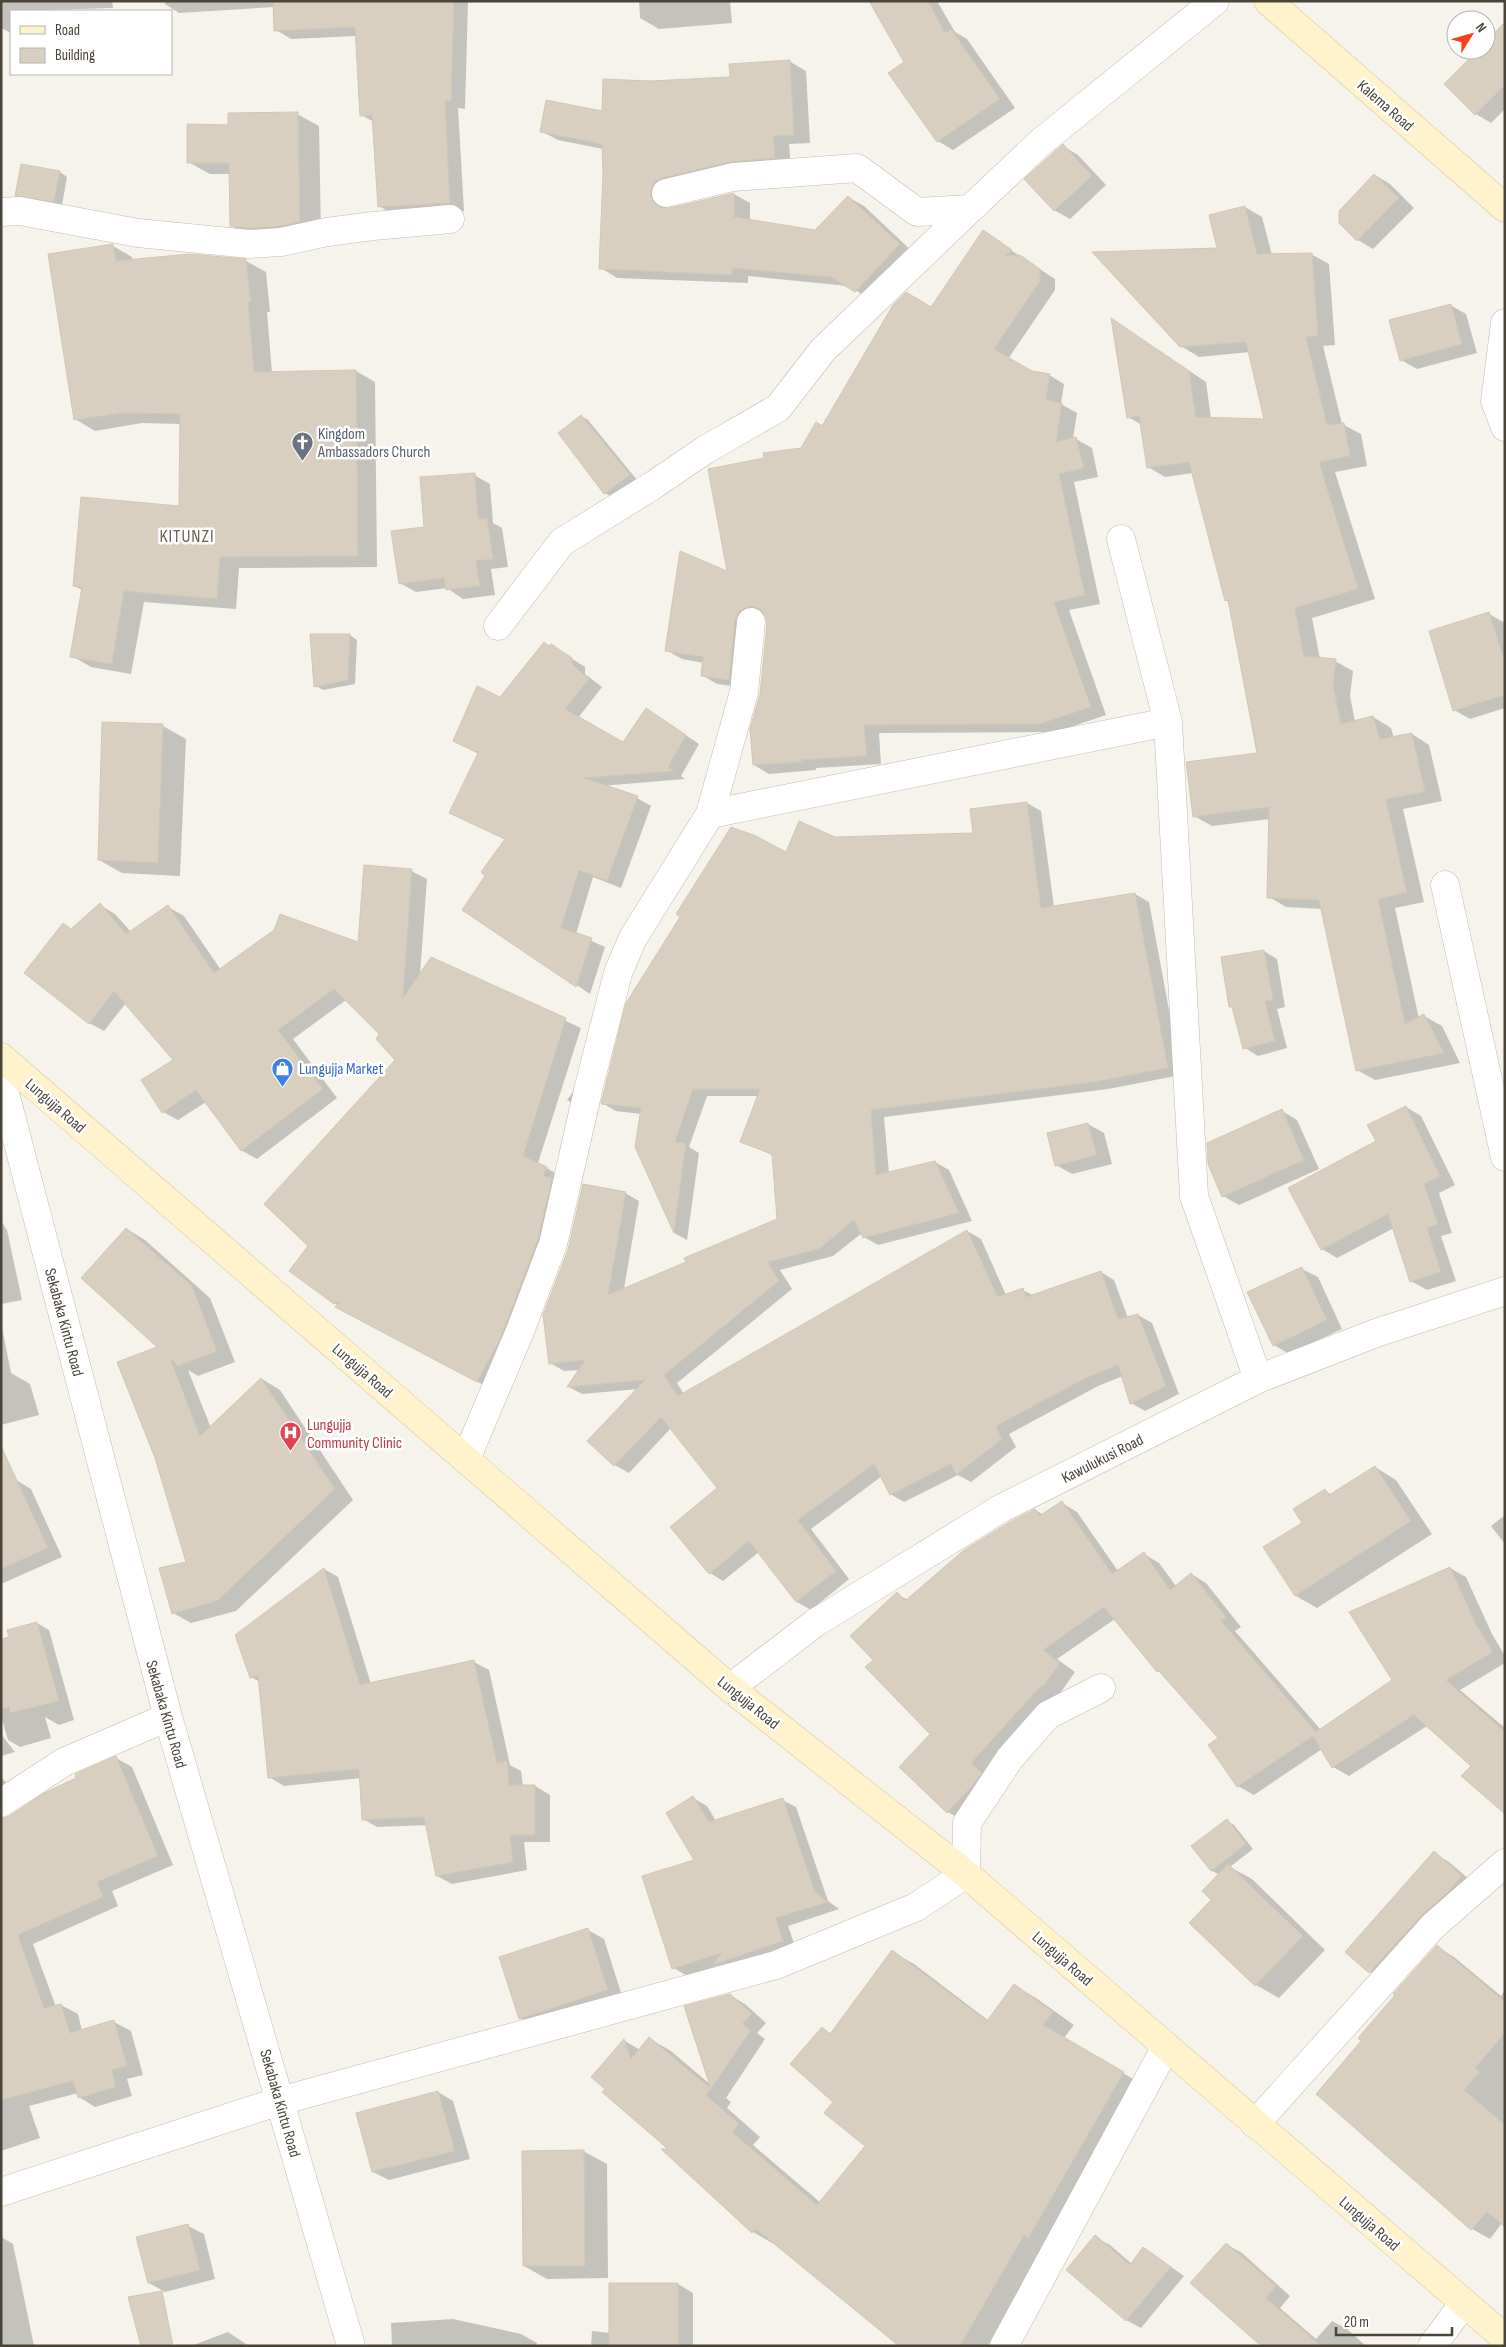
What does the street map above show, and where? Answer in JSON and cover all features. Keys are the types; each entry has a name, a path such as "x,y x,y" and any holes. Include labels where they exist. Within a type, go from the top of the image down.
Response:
{"street":[{"path":"498,626 562,542 652,486 705,450 778,408 823,350 1041,142 1215,1"},
{"name":"Kalema Road","path":"1268,1 1505,208"},
{"path":"666,193 733,177 857,168 917,212 970,209"},
{"path":"1,212 20,211 138,233 249,244 281,242 326,232 373,226 450,219"},
{"path":"1505,323 1495,401 1505,427"},
{"path":"1121,539 1168,722 1194,1196 1258,1379"},
{"path":"466,1459 520,1331 553,1244 589,1086 618,973 634,938 710,814 744,692 751,622"},
{"path":"710,814 1168,722"},
{"path":"1444,885 1505,1157"},
{"name":"Lungujja Road","path":"1,1058 730,1688 966,1874 1505,2338"},
{"name":"Sekabaka Kintu Road","path":"1,1078 168,1717 352,2346"},
{"name":"Kawulukusi Road","path":"730,1688 815,1623 1000,1509 1258,1379 1376,1332 1505,1291"},
{"path":"1,2192 280,2102 776,1965 916,1907 966,1874 967,1824 1010,1758 1048,1715 1101,1688"},
{"path":"1,1803 64,1762 168,1717"},
{"path":"1255,2124 1434,1926 1505,1863"},
{"path":"1004,2346 1166,2047"},
{"path":"1432,2346 1464,2303"}],"building":[{"path":"273,1 454,1 451,101 445,101 450,203 378,207 372,115 360,116 355,27 274,31"},
{"path":"869,1 928,1 945,33 951,29 1000,99 937,142 888,73 904,62"},
{"path":"1505,22 1505,85 1475,115 1444,84 1468,60 1496,60 1496,31"},
{"path":"790,60 794,135 773,136 775,158 729,162 662,178 656,181 651,188 651,196 654,203 661,208 670,208 734,193 734,217 815,230 848,196 900,244 855,292 831,277 732,268 732,275 599,269 603,174 602,144 540,132 546,100 602,111 603,79 650,81 730,77 729,64"},
{"path":"298,112 300,222 279,226 249,228 230,226 229,163 187,163 187,124 228,125 228,113"},
{"path":"1063,144 1092,176 1054,211 1024,179"},
{"path":"21,164 60,171 54,202 15,196"},
{"path":"1374,174 1399,198 1357,241 1339,223 1339,211"},
{"path":"1245,206 1257,254 1312,253 1318,336 1306,337 1327,425 1344,423 1350,456 1319,462 1358,589 1295,608 1304,656 1336,659 1333,685 1341,724 1373,716 1380,739 1412,733 1425,792 1386,799 1407,893 1378,899 1405,1024 1424,1014 1444,1053 1356,1071 1319,900 1267,898 1269,807 1193,817 1186,762 1257,753 1228,600 1225,601 1189,462 1147,468 1139,416 1127,418 1111,318 1189,371 1196,417 1264,419 1246,342 1180,347 1092,252 1217,248 1209,215"},
{"path":"983,230 1012,250 1005,256 1020,255 1040,269 1040,281 994,349 1032,371 1050,374 1046,400 1062,403 1056,442 1076,437 1084,468 1059,474 1085,595 1054,602 1091,707 1040,724 864,725 867,756 753,765 750,729 760,694 767,624 765,615 760,609 752,606 744,608 738,613 735,620 729,680 701,676 703,657 665,651 680,551 727,571 708,469 764,458 763,453 801,448 816,422 822,426 893,305 906,292 931,307"},
{"path":"113,244 116,261 188,254 246,259 251,302 248,302 254,372 356,370 358,556 220,557 217,599 124,591 112,664 70,657 82,587 73,586 81,497 179,506 180,414 122,413 74,420 48,254"},
{"path":"1451,304 1462,344 1400,361 1389,320"},
{"path":"581,415 630,475 604,494 558,433"},
{"path":"475,473 478,519 487,518 493,559 476,561 480,586 446,590 444,578 399,584 391,531 424,527 420,477"},
{"path":"1489,612 1505,663 1505,695 1453,711 1429,631"},
{"path":"310,634 350,634 348,680 314,687"},
{"path":"544,642 549,646 551,644 572,658 572,664 589,679 565,709 623,742 646,708 686,735 668,767 675,771 584,778 638,796 607,881 579,870 561,928 592,938 576,987 462,910 485,876 481,872 505,839 449,813 478,753 453,741 477,686 500,697"},
{"path":"102,722 163,724 158,863 98,860"},
{"path":"1027,802 1041,908 1135,893 1168,1068 1094,1082 871,1110 876,1175 935,1161 959,1213 863,1238 854,1220 819,1249 768,1262 779,1281 664,1375 678,1396 967,1230 998,1297 1023,1288 1026,1297 1101,1271 1118,1319 1138,1314 1166,1386 1130,1404 1118,1365 1084,1379 996,1426 1002,1439 956,1475 951,1464 890,1495 874,1464 798,1520 836,1571 796,1602 749,1541 709,1574 670,1527 717,1488 661,1417 614,1466 587,1441 645,1380 567,1387 585,1360 549,1364 543,1315 568,1250 583,1184 626,1192 608,1295 686,1262 684,1258 777,1219 772,1154 740,1142 760,1089 693,1089 675,1142 686,1143 674,1233 635,1147 641,1108 601,1104 626,1003 680,917 676,914 731,827 756,836 786,852 799,821 835,837 973,833 970,809"},
{"path":"364,865 412,869 403,998 431,957 566,1018 523,1156 547,1167 543,1176 552,1178 538,1239 500,1339 477,1382 335,1307 341,1302 334,1304 289,1271 308,1246 264,1204 395,1060 376,1039 379,1034 334,989 278,1030 323,1089 241,1151 196,1090 162,1113 141,1080 173,1060 114,991 89,1024 24,973 63,923 71,929 100,903 126,934 168,905 214,973 274,930 280,914 358,942"},
{"path":"1264,950 1273,1000 1265,1001 1275,1041 1243,1049 1232,1007 1229,1007 1221,957"},
{"path":"1406,1106 1440,1176 1424,1184 1438,1224 1427,1228 1441,1272 1410,1282 1388,1214 1321,1250 1288,1188 1376,1141 1367,1125"},
{"path":"1282,1109 1304,1160 1222,1197 1208,1164 1207,1143"},
{"path":"1088,1123 1097,1155 1055,1166 1047,1133"},
{"path":"126,1228 192,1286 217,1351 178,1366 170,1358 200,1436 261,1378 335,1489 217,1601 172,1614 159,1568 186,1562 155,1458 117,1362 157,1347 81,1278"},
{"path":"1302,1267 1327,1320 1273,1346 1247,1292"},
{"path":"1,1446 48,1548 1,1569"},
{"path":"1375,1466 1411,1521 1295,1596 1263,1547 1302,1523 1293,1509 1325,1489 1329,1495"},
{"path":"1062,1501 1112,1574 1144,1552 1170,1590 1191,1573 1226,1617 1221,1621 1316,1732 1392,1680 1349,1612 1450,1567 1476,1624 1493,1652 1446,1680 1503,1730 1505,1728 1505,1814 1461,1776 1471,1766 1414,1715 1332,1768 1313,1736 1237,1787 1208,1745 1218,1738 1159,1671 1157,1672 1104,1607 1043,1650 1060,1663 1043,1687 1041,1686 971,1763 982,1773 947,1813 899,1767 930,1734 865,1667 873,1660 850,1636 897,1592 905,1601 964,1550 1035,1509 1039,1516"},
{"path":"324,1568 360,1685 474,1660 497,1763 507,1761 509,1785 535,1785 535,1835 510,1835 513,1862 436,1876 424,1817 362,1820 359,1769 268,1778 258,1675 250,1678 235,1635"},
{"path":"37,1622 59,1701 10,1713 9,1707 1,1709 1,1639 9,1637 7,1630"},
{"path":"116,1756 158,1856 97,1882 103,1897 18,1935 44,2008 61,2004 70,2033 114,2020 127,2066 112,2070 116,2087 78,2098 73,2081 1,2100 1,1819 10,1816 44,1793 76,1778 75,1774"},
{"path":"693,1796 709,1822 783,1798 815,1892 828,1902 776,1918 783,1941 712,1965 722,1953 672,1969 642,1876 694,1860 666,1813"},
{"path":"1227,1819 1246,1844 1211,1871 1191,1846"},
{"path":"1434,1851 1462,1876 1448,1892 1421,1916 1369,1973 1345,1952"},
{"path":"1228,1864 1303,1936 1255,1986 1189,1923 1211,1900 1202,1891"},
{"path":"588,1928 608,1990 519,2019 499,1957"},
{"path":"1437,1945 1505,2002 1505,2033 1475,2068 1480,2072 1464,2090 1505,2125 1505,2227 1487,2212 1471,2230 1316,2094 1361,2041 1358,2038 1395,1995 1393,1994"},
{"path":"892,1950 987,2021 1014,1984 1053,2012 1043,2025 1124,2072 1028,2239 1024,2235 960,2346 899,2346 756,2229 752,2233 661,2149 668,2149 602,2092 605,2089 591,2077 624,2039 631,2059 649,2037 711,2089 706,2095 739,2124 732,2132 817,2205 865,2146 824,2113 833,2102 790,2064 822,2027 830,2034"},
{"path":"730,1994 752,2014 742,2024 751,2030 711,2089 684,2006"},
{"path":"438,2091 455,2151 372,2172 356,2113"},
{"path":"584,2150 585,2266 523,2266 522,2151"},
{"path":"188,2224 200,2270 148,2283 136,2237"},
{"path":"1095,2235 1130,2265 1143,2247 1171,2267 1126,2321 1066,2270"},
{"path":"1226,2243 1276,2286 1266,2298 1321,2346 1261,2346 1190,2283"},
{"path":"609,2283 678,2283 678,2346 609,2346"},
{"path":"162,2291 173,2346 141,2346 128,2297"}],"place":[{"name":"Kingdom Ambassadors Church","path":"302,461"},
{"name":"Lungujja Market","path":"283,1087"},
{"name":"Lungujja Community Clinic","path":"291,1452"}],"district":[{"name":"KITUNZI","path":"187,536"}]}
